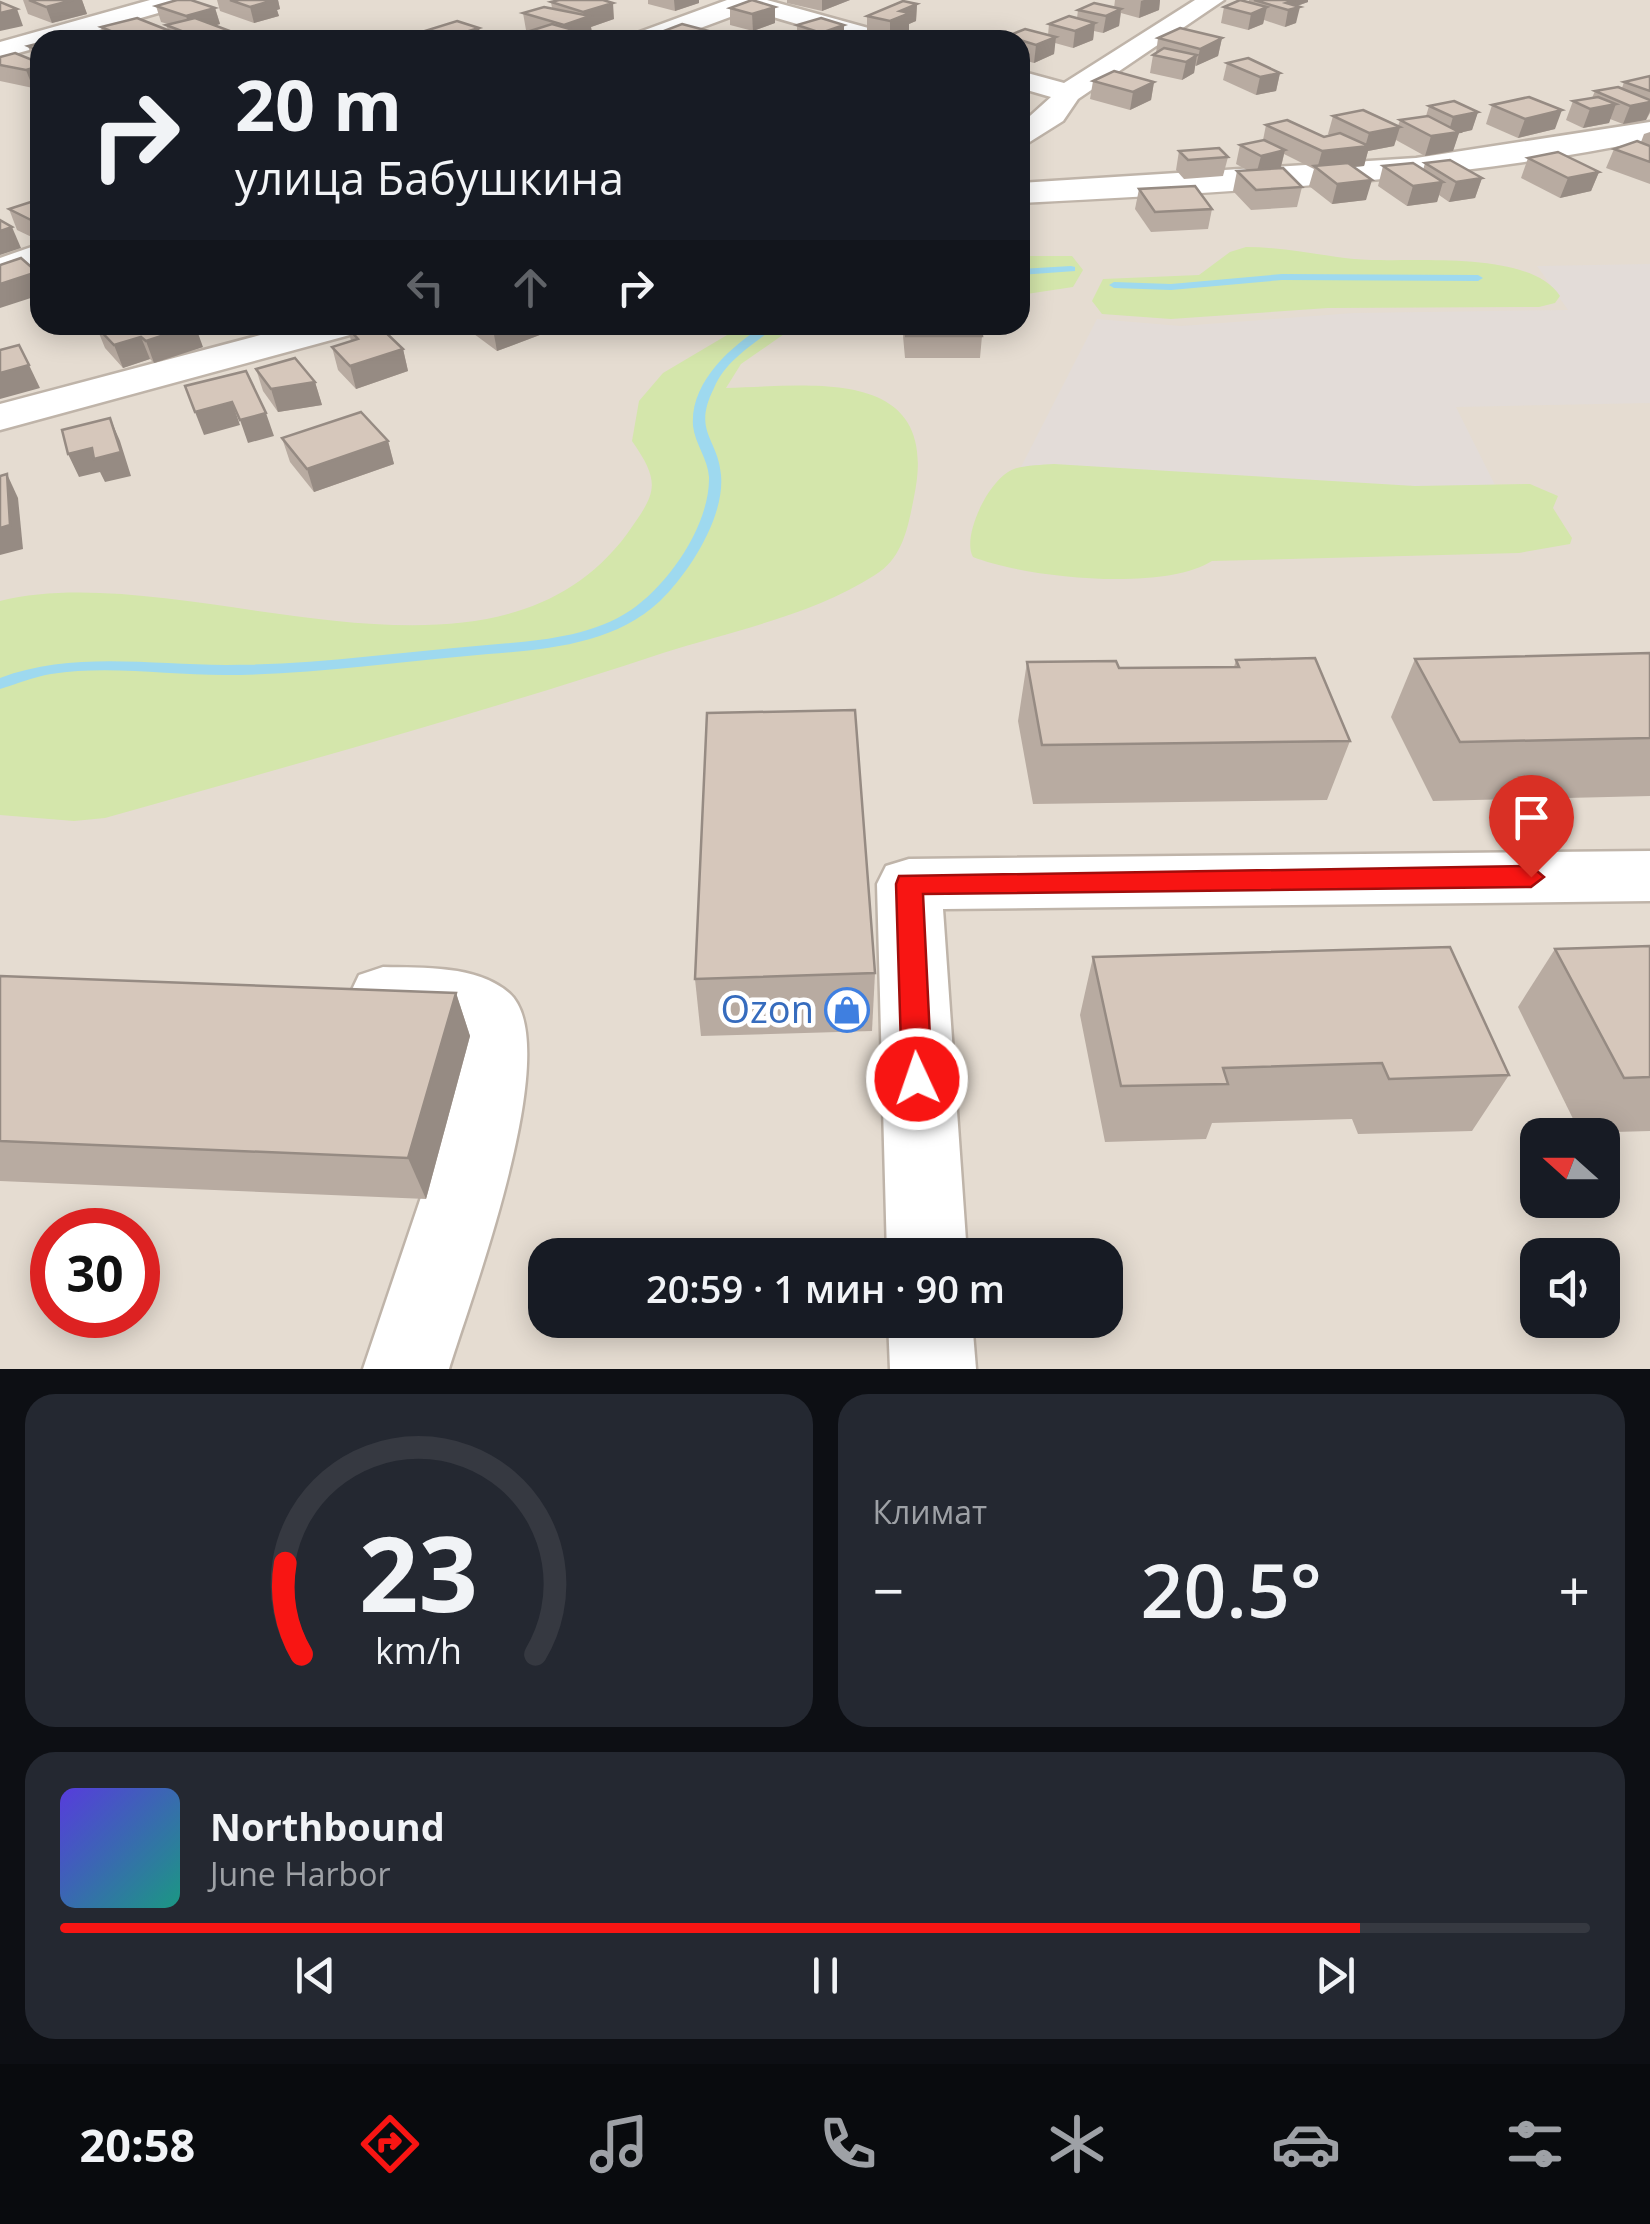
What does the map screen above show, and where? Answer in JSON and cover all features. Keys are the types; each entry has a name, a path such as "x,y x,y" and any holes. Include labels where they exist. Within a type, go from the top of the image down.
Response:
{"street":[{"path":"71,30 177,0"},
{"path":"1030,132 1053,115 1068,92 1212,0"},
{"path":"670,30 747,1 847,30"},
{"path":"0,50 30,42"},
{"path":"1030,82 1068,92"},
{"path":"1030,193 1388,169 1560,150 1650,131"},
{"path":"0,270 30,259"},
{"path":"0,417 306,335"},
{"path":"925,1238 909,884 1650,876"},
{"path":"312,993 466,1004 490,1020 498,1045 476,1148 406,1369"},
{"path":"931,1338 933,1369"}],"shaded area":[{"path":"0,0 1650,0 1650,1369 0,1369"},
{"path":"1650,264 1650,403 1456,407 1500,495 1147,487 1021,467 1097,319 1181,326 1354,313 1568,310 1537,266"}],"green space":[{"path":"1246,247 1354,259 1495,265 1544,281 1560,296 1555,303 1539,307 1328,308 1171,319 1102,314 1092,301 1103,279 1199,275 1230,252"},
{"path":"1030,256 1072,256 1083,270 1073,287 1030,293"},
{"path":"727,335 783,335 741,364 726,388 831,387 863,392 889,404 909,424 917,454 909,519 892,560 851,589 772,621 455,718 105,818 74,821 0,815 0,601 75,593 157,597 331,620 417,625 497,617 568,589 627,534 652,488 648,468 632,441 639,401 663,373"},
{"path":"1054,464 1415,486 1530,484 1558,496 1553,508 1572,538 1570,544 1519,553 1212,561 1190,571 1129,579 1059,576 973,557 970,548 974,522 996,483 1014,469"}],"building":[{"path":"29,0 73,0 46,7"},
{"path":"177,0 215,8 186,16 156,6"},
{"path":"230,0 274,0 250,7"},
{"path":"752,0 775,7 752,14 730,8"},
{"path":"1240,0 1267,7 1251,14 1224,7"},
{"path":"1254,0 1295,0 1286,3 1300,7 1288,10"},
{"path":"903,1 917,4 900,11 910,13 890,21 867,16"},
{"path":"0,2 17,9 0,13"},
{"path":"551,2 613,3 583,12"},
{"path":"1094,3 1121,9 1106,16 1078,10"},
{"path":"544,7 590,16 564,25 523,13"},
{"path":"1069,16 1095,23 1075,31 1049,24"},
{"path":"137,18 167,30 108,30 101,27"},
{"path":"195,18 227,30 179,30 166,25"},
{"path":"821,18 844,25 812,30 797,25"},
{"path":"457,21 479,28 472,30 428,30"},
{"path":"552,24 573,30 533,30"},
{"path":"682,24 705,30 666,30"},
{"path":"1180,28 1222,38 1200,49 1158,38"},
{"path":"1030,30 1056,37 1036,45 1030,43"},
{"path":"1164,48 1197,55 1186,62 1153,55"},
{"path":"15,53 30,59 30,69 0,65 0,57"},
{"path":"1248,58 1280,73 1260,77 1227,63"},
{"path":"1114,71 1154,82 1133,92 1093,81"},
{"path":"1650,76 1650,91 1624,82"},
{"path":"1618,87 1650,102 1630,106 1595,91"},
{"path":"1529,97 1562,110 1525,119 1492,105"},
{"path":"1598,97 1616,104 1590,109 1573,101"},
{"path":"1454,101 1478,112 1453,117 1429,106"},
{"path":"1363,110 1400,127 1369,133 1333,116"},
{"path":"1428,116 1459,132 1431,136 1400,120"},
{"path":"1287,120 1324,137 1340,133 1369,146 1322,151 1266,125"},
{"path":"1264,140 1285,150 1261,156 1240,145"},
{"path":"1637,141 1650,146 1650,162 1614,149"},
{"path":"1219,148 1228,157 1188,160 1179,151"},
{"path":"1558,152 1599,172 1568,178 1528,158"},
{"path":"1450,160 1482,178 1456,182 1425,163"},
{"path":"1348,163 1372,180 1337,184 1314,166"},
{"path":"1413,163 1443,182 1413,186 1383,166"},
{"path":"1283,168 1302,187 1256,190 1237,171"},
{"path":"1195,186 1212,209 1155,212 1139,189"},
{"path":"30,202 30,220 9,209"},
{"path":"0,220 12,227 0,231"},
{"path":"21,258 30,266 30,274 0,284 0,265"},
{"path":"105,335 164,335 146,341 141,337 114,345"},
{"path":"354,335 388,335 403,349 350,366 332,347 358,339"},
{"path":"906,335 982,336 906,336"},
{"path":"19,345 29,365 0,373 0,350"},
{"path":"295,358 315,382 271,389 256,369"},
{"path":"246,371 266,413 240,420 232,402 195,412 185,386"},
{"path":"361,412 388,441 307,469 282,438"},
{"path":"110,418 121,452 94,459 92,448 68,454 62,430"},
{"path":"7,474 10,525 0,528 0,476"},
{"path":"1650,653 1650,738 1460,742 1415,659"},
{"path":"1315,658 1350,741 1042,745 1027,662 1116,661 1119,668 1239,667 1236,660"},
{"path":"855,710 875,973 695,979 707,713"},
{"path":"1650,946 1650,1077 1624,1078 1555,949"},
{"path":"1450,947 1509,1075 1389,1079 1382,1063 1223,1068 1228,1084 1121,1086 1093,957"},
{"path":"0,976 456,993 408,1158 0,1141"}],"waterway":[{"path":"1030,271 1071,269"},
{"path":"1114,285 1171,287 1282,277 1478,278"},
{"path":"0,684 24,675 80,666 225,670 372,661 538,644 615,625 652,601 695,546 715,481 699,423 701,407 713,377 757,335"}],"place":[{"name":"Ozon","path":"847,1010"}],"route":[{"path":"917,1079 909,884 1531,877"}]}
